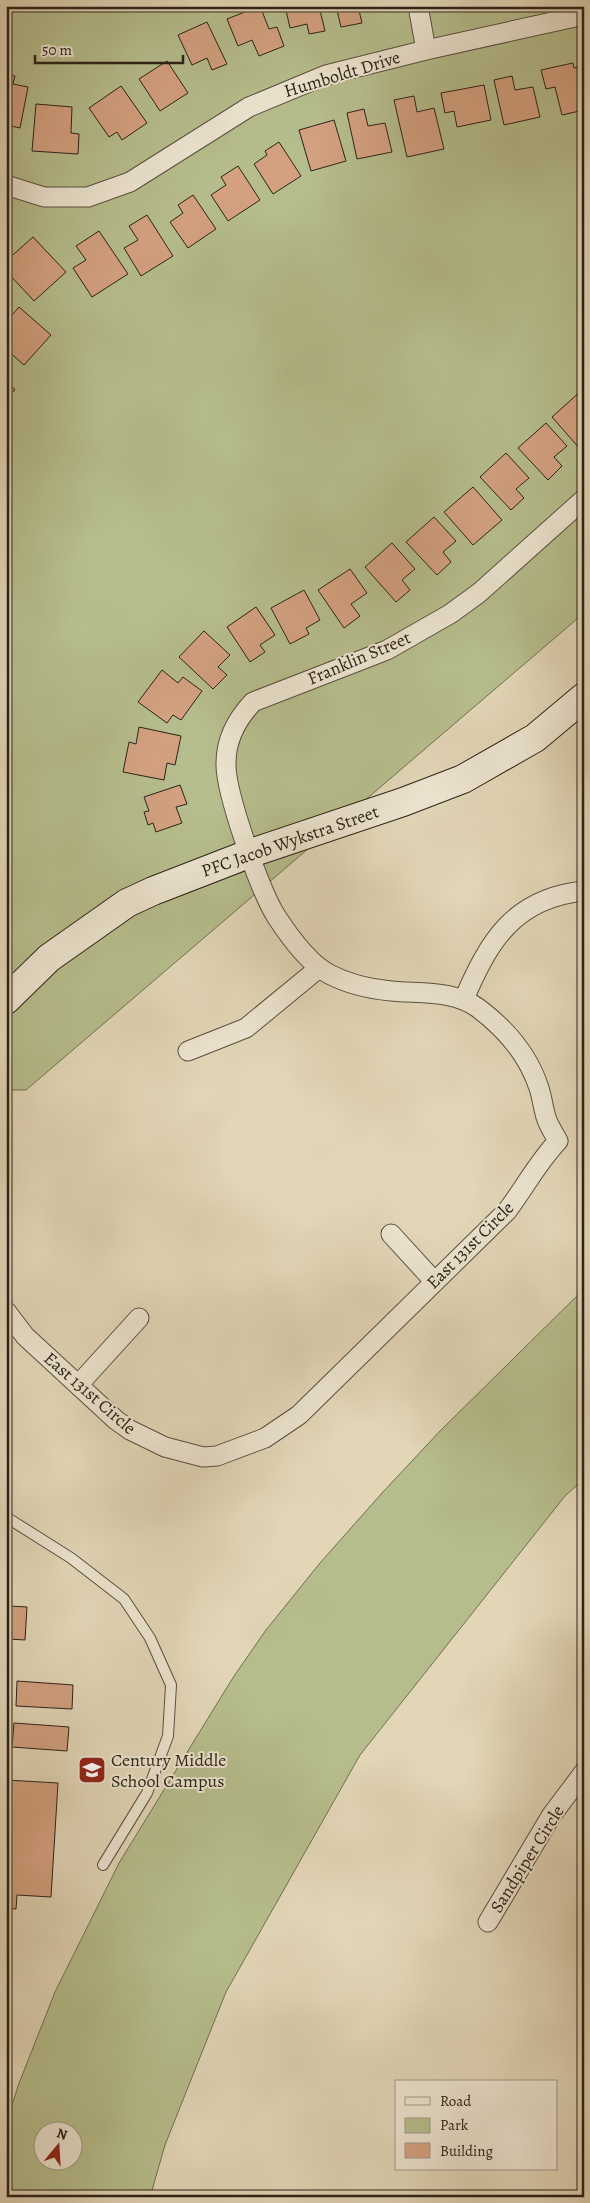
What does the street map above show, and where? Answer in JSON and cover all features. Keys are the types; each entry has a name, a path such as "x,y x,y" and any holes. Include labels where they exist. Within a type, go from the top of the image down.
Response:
{"street":[{"path":"418,6 426,50"},
{"name":"Humboldt Drive","path":"6,185 44,197 73,199 114,190 130,182 219,124 280,92 326,75 426,50 584,15"},
{"name":"Franklin Street","path":"251,853 226,775 228,742 241,714 253,702 272,693 378,654 450,614 479,593 584,499"},
{"name":"PFC Jacob Wykstra Street","path":"6,1000 49,958 128,903 152,891 251,853 403,802 463,778 534,738 584,698"},
{"name":"East 131st Circle","path":"6,1311 25,1336 116,1420 152,1442 202,1457 217,1456 265,1438 299,1415 507,1211 527,1186 540,1160 558,1140 546,1117 539,1088 525,1057 501,1026 464,999 440,994 389,991 355,985 319,968 295,942 276,915 251,853"},
{"path":"464,999 477,969 504,926 546,900 567,893 584,891"},
{"path":"188,1051 246,1028 319,968"},
{"path":"391,1234 434,1281"},
{"path":"79,1384 139,1318"},
{"name":"Sandpiper Circle","path":"488,1922 551,1816 584,1772"}],"lane":[{"path":"6,1517 71,1558 124,1600 150,1638 171,1686 168,1736 148,1793 104,1865"}],"green space":[{"path":"6,6 584,6 584,613 26,1090 6,1090"},
{"path":"584,1289 584,1479 565,1496 360,1755 226,1992 165,2145 150,2197 6,2197 6,2125 18,2086 55,1992 119,1863 234,1676 266,1630 320,1563 440,1431"}],"building":[{"path":"260,6 269,29 277,27 284,46 259,56 252,40 238,46 227,19"},
{"path":"285,6 319,6 325,31 309,34 307,24 290,28"},
{"path":"336,6 358,6 362,23 341,27"},
{"path":"207,22 227,64 212,70 207,58 192,65 178,35"},
{"path":"167,61 188,93 160,111 139,79"},
{"path":"573,63 574,68 583,66 584,110 562,115 555,87 546,89 541,70"},
{"path":"6,74 15,76 13,84 28,87 20,128 6,125"},
{"path":"512,76 515,90 533,87 540,117 504,125 494,80"},
{"path":"484,85 491,120 457,127 454,111 445,113 441,93"},
{"path":"121,86 147,123 122,140 117,132 109,137 89,108"},
{"path":"414,96 417,112 434,108 444,149 407,157 394,100"},
{"path":"36,104 72,107 71,133 79,134 78,154 32,151"},
{"path":"364,109 368,126 385,123 392,152 357,159 347,113"},
{"path":"334,120 346,161 311,171 299,130"},
{"path":"279,142 301,176 273,194 254,164 267,155 265,151"},
{"path":"238,166 260,200 228,221 211,195 226,185 221,177"},
{"path":"193,195 216,229 188,248 170,222 183,213 178,205"},
{"path":"147,215 173,256 141,276 124,248 138,240 129,226"},
{"path":"99,231 128,274 92,297 73,268 86,260 76,246"},
{"path":"33,237 66,272 34,301 6,271 6,261"},
{"path":"19,307 51,335 24,365 6,349 6,322"},
{"path":"6,379 15,390 6,397"},
{"path":"582,390 584,392 584,447 581,450 552,417"},
{"path":"546,423 567,446 554,457 562,466 548,480 518,448"},
{"path":"506,453 529,478 516,489 524,498 511,510 480,477"},
{"path":"473,487 502,520 473,545 444,512"},
{"path":"434,517 456,541 443,552 451,562 437,575 406,542"},
{"path":"392,543 415,569 402,580 410,590 396,602 365,567"},
{"path":"350,569 367,593 351,604 360,616 344,628 318,590"},
{"path":"304,590 320,620 306,628 309,634 290,644 271,608"},
{"path":"256,607 275,635 260,645 265,652 250,662 227,627"},
{"path":"204,631 230,655 218,667 227,675 213,689 179,657"},
{"path":"162,670 178,683 183,677 202,691 181,720 173,715 167,723 138,702"},
{"path":"139,727 181,736 175,765 167,763 164,780 123,772 129,742 136,744"},
{"path":"180,785 187,804 176,807 182,823 156,832 153,823 148,825 144,812 149,811 144,797"},
{"path":"6,1576 11,1576 9,1606 27,1607 25,1640 9,1639 8,1665"},
{"path":"17,1681 73,1685 72,1709 16,1706"},
{"path":"14,1723 69,1727 67,1751 12,1747"},
{"path":"6,1780 58,1783 51,1897 17,1895 16,1909 6,1908"}],"place":[{"name":"Century Middle School Campus","path":"92,1770"}]}
